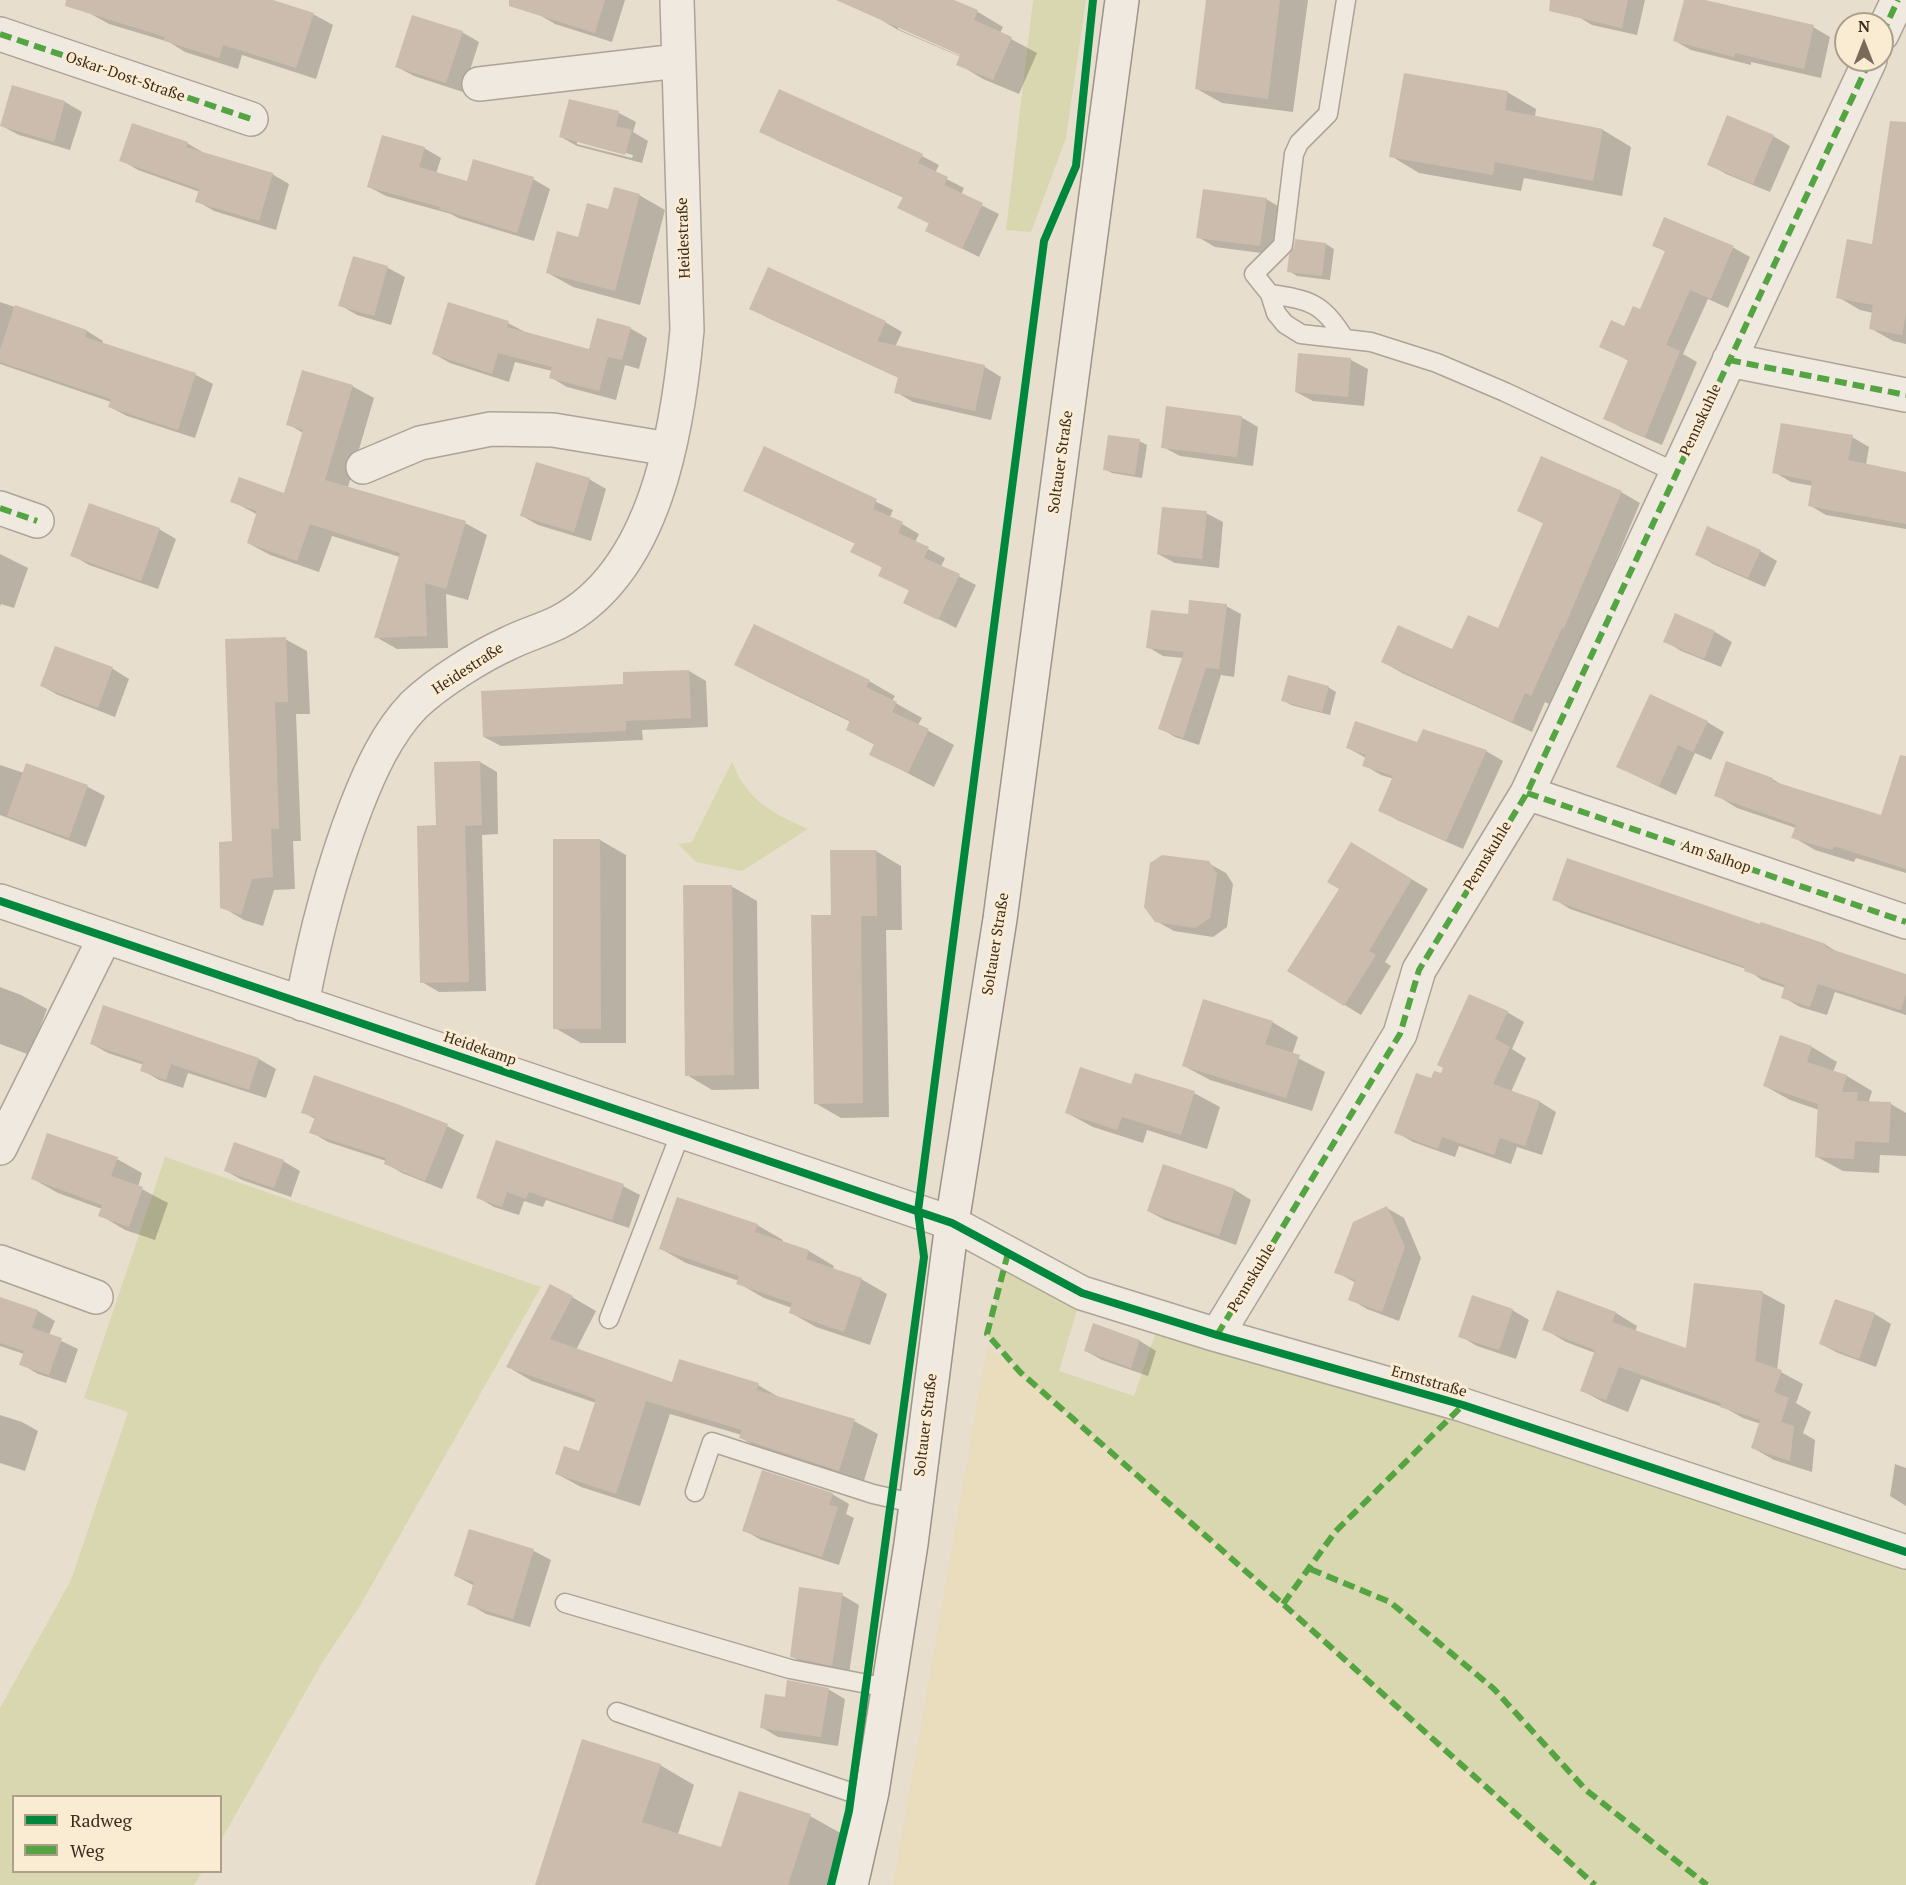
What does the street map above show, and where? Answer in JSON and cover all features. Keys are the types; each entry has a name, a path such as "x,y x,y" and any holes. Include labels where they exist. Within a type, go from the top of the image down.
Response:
{"street":[{"name":"Heidestraße","path":"302,1004 316,929 332,871 369,773 390,736 415,705 456,673 507,644 560,622 596,596 621,568 640,535 658,489 669,449 682,382 687,330 677,0"},
{"name":"Soltauer Straße","path":"851,1885 870,1801 888,1688 916,1503 952,1223 1000,919 1122,0"},
{"name":"Oskar-Dost-Straße","path":"0,34 250,119"},
{"path":"479,84 678,61"},
{"name":"Pennskuhle","path":"1217,1335 1400,1034 1419,970 1527,793 1864,72"},
{"path":"1729,360 1906,395"},
{"path":"363,467 420,443 491,429 553,430 669,449"},
{"path":"0,508 37,521"},
{"name":"Am Salhop","path":"1527,793 1906,922"},
{"name":"Heidekamp","path":"0,901 952,1223"},
{"path":"0,1148 105,937"},
{"name":"Ernststraße","path":"952,1223 1082,1293 1217,1335 1463,1405 1906,1552"},
{"path":"0,1262 96,1297"}],"lane":[{"path":"1346,0 1328,114 1299,143 1294,154 1284,245 1254,274 1270,294 1276,313 1285,324 1301,334 1371,342 1437,363 1505,392 1677,473"},
{"path":"1270,294 1311,303 1322,308 1331,316 1344,338"},
{"path":"609,1319 681,1131"},
{"path":"695,1492 712,1442 873,1494 916,1503"},
{"path":"565,1603 790,1669 888,1688"},
{"path":"617,1712 870,1801"}],"shaded area":[{"path":"1033,0 1086,0 1066,138 1031,232 1006,230"},
{"path":"732,762 745,787 762,804 782,817 808,829 742,871 696,862 678,844 692,842"},
{"path":"165,1157 541,1287 358,1609 322,1663 222,1838 222,1795 12,1795 12,1873 201,1873 194,1885 0,1885 0,1708 71,1580 128,1412 84,1398"},
{"path":"1008,1253 1082,1293 1059,1371 1134,1396 1161,1317 1906,1552 1906,1885 1595,1885 1283,1604 1020,1372 987,1334"},
{"path":"987,1346 1020,1372 1283,1604 1595,1885 893,1885"}],"building":[{"path":"66,0 273,0 314,13 296,68 223,45 219,58 164,41 165,37 65,6"},
{"path":"509,0 605,0 595,33 509,6"},
{"path":"836,0 954,0 978,10 974,20 1012,37 993,80 956,65 960,55"},
{"path":"1206,0 1280,0 1268,99 1195,89"},
{"path":"1550,0 1628,0 1622,28 1549,11"},
{"path":"1684,0 1705,0 1814,25 1804,69 1735,53 1734,57 1673,41"},
{"path":"412,15 463,31 446,83 395,67"},
{"path":"1404,73 1508,91 1505,110 1603,129 1593,181 1495,162 1493,175 1389,157"},
{"path":"12,85 65,101 54,142 0,126"},
{"path":"779,89 923,154 918,163 948,177 944,185 983,203 962,249 925,231 929,223 897,208 903,197 759,132"},
{"path":"569,99 619,111 616,126 632,130 625,155 559,137"},
{"path":"1727,115 1774,135 1753,184 1707,165"},
{"path":"1890,121 1906,122 1906,313 1902,335 1869,329 1873,305 1836,298 1847,239 1872,244"},
{"path":"132,123 188,142 186,147 273,173 259,221 195,202 199,189 119,161"},
{"path":"382,135 425,147 419,167 467,181 473,159 534,177 517,233 439,209 440,207 367,187"},
{"path":"614,187 640,194 615,291 546,273 557,231 578,237 587,203 608,209"},
{"path":"1203,189 1267,198 1260,246 1196,238"},
{"path":"1664,217 1734,246 1711,299 1690,290 1666,345 1680,351 1645,437 1603,419 1628,360 1599,347 1611,320 1624,326 1633,306 1640,309 1665,251 1652,246"},
{"path":"1295,239 1326,243 1322,276 1287,272 1289,255 1294,247"},
{"path":"353,256 388,266 374,316 338,306"},
{"path":"768,267 886,321 877,341 985,365 975,411 894,393 898,377 749,309"},
{"path":"448,302 509,321 507,327 589,349 597,318 631,327 622,360 608,357 599,391 549,378 552,367 498,353 492,374 432,354"},
{"path":"15,305 87,330 85,337 196,373 178,430 108,407 111,399 0,362 0,350"},
{"path":"1298,353 1351,358 1348,397 1295,392"},
{"path":"302,370 353,385 325,480 466,521 446,589 425,583 427,636 374,638 400,553 310,524 297,561 247,543 257,511 230,502 239,477 284,493 303,430 286,425"},
{"path":"1166,406 1242,416 1237,457 1161,448"},
{"path":"1781,423 1853,435 1848,460 1906,472 1906,524 1808,506 1812,481 1772,473"},
{"path":"1108,435 1140,439 1135,475 1103,470"},
{"path":"764,446 877,499 873,509 903,522 898,533 929,547 924,558 960,574 938,620 903,603 909,590 878,576 882,567 850,552 855,543 743,491"},
{"path":"1541,456 1622,491 1564,628 1531,696 1525,693 1512,722 1381,662 1398,625 1452,649 1468,615 1498,628 1543,523 1517,511"},
{"path":"536,462 590,478 574,532 520,516"},
{"path":"89,503 160,528 141,581 70,556"},
{"path":"1162,507 1207,511 1202,559 1157,554"},
{"path":"1707,526 1761,550 1748,578 1695,555"},
{"path":"1189,600 1227,604 1219,669 1206,668 1183,738 1158,729 1184,652 1146,648 1151,610 1188,614"},
{"path":"1675,613 1715,631 1704,659 1663,642"},
{"path":"754,624 870,680 866,687 897,702 892,712 929,729 908,773 869,755 874,744 846,730 850,720 734,665"},
{"path":"286,637 288,702 275,702 279,829 271,829 273,877 252,879 241,915 220,908 219,842 232,841 225,639"},
{"path":"55,646 113,667 98,708 40,686"},
{"path":"689,670 691,718 626,721 626,731 483,737 481,691 623,684 623,672"},
{"path":"1288,675 1329,686 1322,712 1281,701"},
{"path":"1650,694 1708,721 1693,752 1678,745 1659,786 1616,767"},
{"path":"1355,721 1417,742 1423,729 1487,750 1446,841 1378,811 1393,776 1362,766 1366,755 1346,748"},
{"path":"1900,755 1906,756 1906,869 1834,846 1832,850 1791,838 1796,825 1714,796 1726,761 1773,778 1772,781 1881,815"},
{"path":"480,761 482,825 465,826 469,982 420,983 417,826 436,825 434,762"},
{"path":"26,763 88,785 69,838 7,816"},
{"path":"553,839 600,839 601,1029 553,1029"},
{"path":"1351,842 1412,879 1369,951 1376,955 1344,1006 1287,971 1339,889 1327,882"},
{"path":"830,850 876,850 877,916 861,916 863,1103 814,1104 811,915 831,915"},
{"path":"1162,855 1209,861 1217,873 1210,918 1195,928 1155,922 1144,907 1150,863"},
{"path":"1567,858 1760,924 1761,922 1826,944 1825,947 1906,974 1906,994 1901,1010 1818,984 1810,1007 1781,998 1785,985 1744,971 1745,967 1552,900"},
{"path":"683,885 732,885 734,1075 685,1076"},
{"path":"1469,994 1508,1011 1495,1039 1510,1047 1493,1084 1540,1101 1525,1146 1500,1138 1494,1155 1442,1137 1438,1149 1394,1133 1416,1073 1431,1078 1434,1071 1441,1073 1443,1068 1437,1065"},
{"path":"1203,999 1273,1021 1265,1044 1300,1055 1286,1098 1182,1066"},
{"path":"103,1005 259,1058 249,1090 171,1064 166,1080 140,1071 143,1062 90,1044"},
{"path":"1780,1035 1812,1046 1807,1062 1847,1075 1842,1092 1858,1092 1857,1101 1891,1102 1889,1143 1855,1141 1854,1159 1815,1157 1818,1104 1763,1086"},
{"path":"1080,1067 1131,1084 1135,1073 1195,1091 1181,1135 1122,1117 1117,1130 1065,1113"},
{"path":"314,1075 448,1124 425,1181 384,1164 386,1158 309,1133 315,1117 301,1113"},
{"path":"47,1133 118,1157 111,1176 143,1187 129,1227 98,1216 102,1205 31,1179"},
{"path":"496,1140 624,1184 612,1220 529,1192 526,1199 507,1192 502,1207 476,1198"},
{"path":"234,1142 284,1160 274,1188 224,1171"},
{"path":"1163,1164 1235,1189 1219,1236 1147,1211"},
{"path":"677,1197 758,1224 755,1232 809,1250 806,1259 862,1278 844,1332 789,1313 792,1303 736,1284 739,1276 659,1249"},
{"path":"1387,1206 1405,1247 1382,1312 1348,1300 1355,1280 1334,1273 1353,1222"},
{"path":"1694,1283 1763,1291 1755,1361 1782,1370 1774,1392 1789,1398 1781,1422 1794,1426 1790,1461 1751,1448 1760,1420 1720,1407 1721,1403 1619,1367 1606,1400 1580,1391 1595,1350 1542,1330 1557,1290 1616,1312 1612,1322 1686,1348"},
{"path":"550,1284 573,1296 550,1339 672,1382 679,1359 759,1383 757,1390 855,1419 839,1471 739,1438 742,1430 646,1401 616,1494 555,1474 564,1446 579,1451 596,1399 506,1367"},
{"path":"1472,1295 1513,1309 1499,1350 1458,1337"},
{"path":"0,1297 38,1310 32,1328 62,1338 49,1375 19,1365 24,1351 0,1343"},
{"path":"1835,1299 1875,1313 1859,1359 1819,1344"},
{"path":"1093,1323 1140,1340 1131,1368 1084,1351"},
{"path":"762,1470 833,1493 829,1505 838,1507 822,1557 742,1531"},
{"path":"469,1529 534,1549 513,1619 467,1605 474,1582 454,1576"},
{"path":"799,1587 843,1593 832,1666 790,1657"},
{"path":"787,1680 829,1688 821,1737 760,1728 765,1694 785,1697"},
{"path":"582,1739 661,1764 642,1822 721,1847 739,1791 811,1814 788,1885 535,1885"}],"marked path":[{"path":"1892,12 1898,0"},
{"path":"0,34 251,119"},
{"path":"1217,1335 1400,1034 1419,970 1527,793 1864,72"},
{"path":"1729,360 1906,395"},
{"path":"0,508 37,521"},
{"path":"1527,793 1906,922"},
{"path":"1008,1253 987,1334 1020,1372 1283,1604 1595,1885"},
{"path":"1283,1604 1335,1532 1463,1405"},
{"path":"1310,1569 1390,1602 1494,1689 1586,1790 1707,1885"}],"cycle path":[{"path":"831,1885 849,1811 924,1257 918,1211 1044,241 1076,166 1093,0"},
{"path":"0,901 952,1223 1082,1293 1217,1335 1463,1405 1906,1552"}]}
